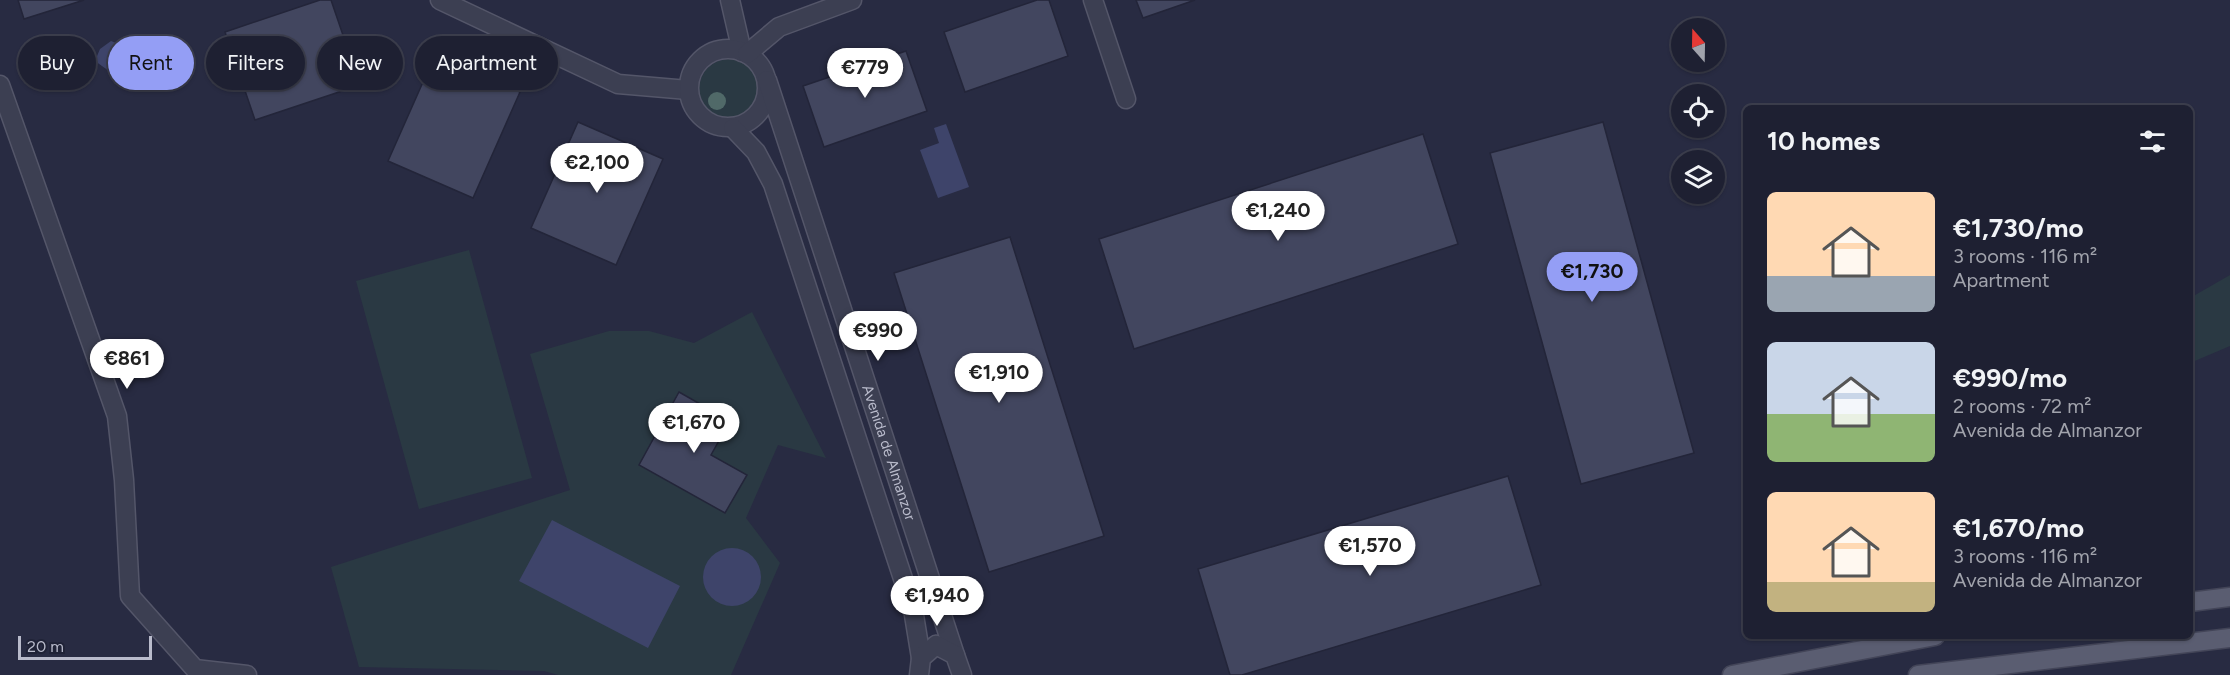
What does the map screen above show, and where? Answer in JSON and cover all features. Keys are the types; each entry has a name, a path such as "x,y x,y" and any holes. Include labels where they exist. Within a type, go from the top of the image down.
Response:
{"main road":[{"path":"2193,602 2230,597"},
{"path":"1918,675 2230,638"},
{"path":"1732,675 1919,639"}],"street":[{"path":"440,0 618,84 688,90"},
{"path":"730,0 744,53"},
{"path":"744,53 779,27 852,0"},
{"path":"1093,0 1126,99"},
{"path":"729,48 744,53 763,69 768,93 764,105 746,124 733,128 720,128 697,115 691,104 688,90 689,77 695,65 716,51 729,48"},
{"name":"Avenida de Almanzor","path":"766,80 962,675"},
{"path":"0,86 117,416 124,480 130,596 195,669 247,675"},
{"name":"Avenida de Almanzor","path":"733,128 756,152 773,184 913,609 920,666"},
{"name":"Avenida de Almanzor","path":"920,666 936,645 955,655"}],"shaded area":[{"path":"723,59 735,59 751,67 757,77 759,89 757,101 751,111 735,119 723,119 707,111 699,95 699,83 707,67"},
{"path":"469,250 532,478 419,509 356,281"},
{"path":"2230,275 2230,346 2193,362 2193,296"},
{"path":"752,312 826,458 778,445 746,518 780,563 731,675 558,675 544,671 359,667 331,567 570,490 530,354 609,331 649,331 694,343"}],"water":[{"path":"108,43 108,70 96,62 100,49"},
{"path":"946,124 969,187 938,198 920,150 939,143 934,128"},
{"path":"552,520 680,586 648,648 519,581"},
{"path":"732,548 743,550 753,556 759,566 761,577 759,588 753,598 743,604 732,606 721,604 711,598 705,588 703,577 705,566 711,556 721,550"}],"building":[{"path":"18,0 84,0 24,19"},
{"path":"320,0 331,0 343,36 317,36 317,90 345,90 255,120 245,90 305,90 305,36 226,36 225,32"},
{"path":"1037,0 1049,0 1068,56 965,92 944,32"},
{"path":"1136,0 1195,0 1143,18"},
{"path":"906,51 927,111 824,147 803,86"},
{"path":"419,90 515,90 520,92 473,198 388,161"},
{"path":"578,122 663,159 616,265 531,228"},
{"path":"1603,122 1694,453 1581,484 1490,153"},
{"path":"1423,134 1458,244 1134,349 1099,239"},
{"path":"1010,237 1104,536 989,572 894,273"},
{"path":"679,392 730,421 711,455 747,475 725,513 639,465"},
{"path":"1508,476 1541,585 1242,675 1230,675 1198,569"}]}
